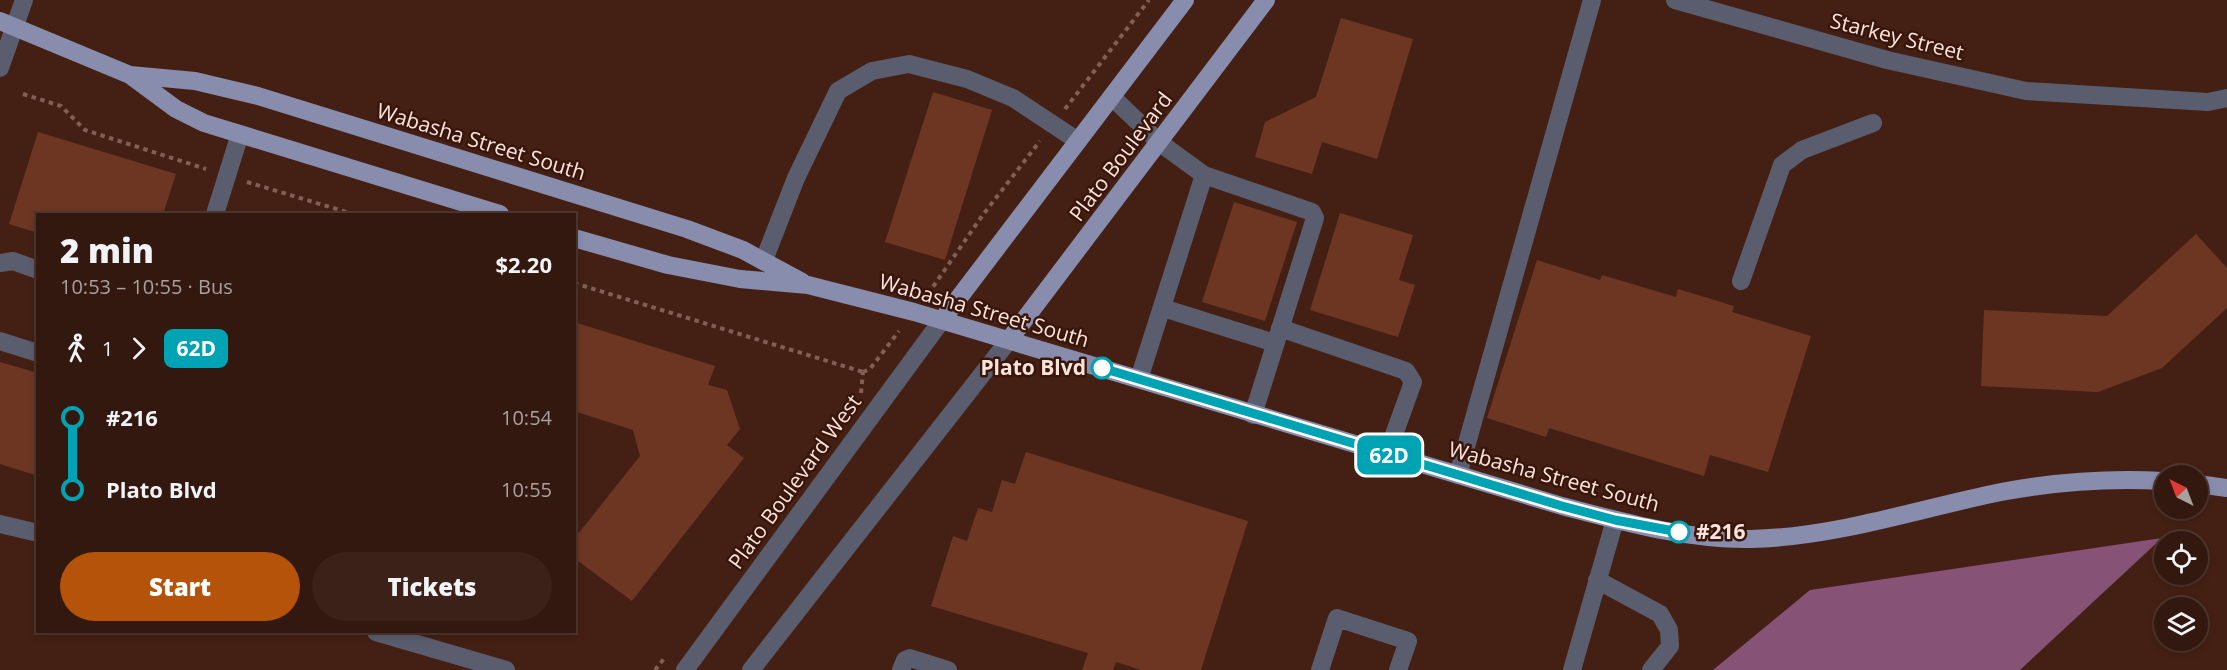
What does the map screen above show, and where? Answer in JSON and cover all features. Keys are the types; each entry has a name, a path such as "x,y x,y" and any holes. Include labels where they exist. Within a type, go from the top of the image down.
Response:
{"main road":[{"name":"Plato Boulevard","path":"942,320 1185,0"},
{"name":"Plato Boulevard","path":"1010,340 1266,0"},
{"name":"Wabasha Street South","path":"7,24 130,75 176,109 204,123 497,213"},
{"name":"Wabasha Street South","path":"130,75 195,81 258,96 687,229 764,260 808,285"},
{"name":"Wabasha Street South","path":"576,239 668,265 716,275 808,285 942,320 1253,415 1615,520 1700,535 1749,539 1784,537 1840,530 2003,492 2098,482 2154,481"},
{"path":"2208,485 2227,488"}],"street":[{"path":"0,68 7,24 24,0"},
{"path":"1458,475 1592,0"},
{"name":"Starkey Street","path":"1675,0 1887,60 2026,91 2208,102 2227,98"},
{"path":"764,260 796,178 838,91 872,71 909,64 968,79 1013,98 1078,141"},
{"path":"1112,97 1160,143 1204,176 1312,212 1315,218 1253,415"},
{"path":"1741,281 1782,165 1802,150 1873,123"},
{"path":"215,213 240,134"},
{"path":"1139,379 1204,176"},
{"path":"0,263 13,261 36,269"},
{"path":"1162,308 1278,336 1406,371 1413,382 1387,454"},
{"name":"Plato Boulevard West","path":"685,670 942,320"},
{"path":"751,670 1010,340"},
{"path":"0,341 36,352"},
{"path":"1572,670 1615,520"},
{"path":"0,524 36,533"},
{"path":"1597,580 1660,614 1669,630 1670,646 1651,670"},
{"path":"1320,670 1337,618 1408,641 1398,670"},
{"path":"380,633 506,670"},
{"path":"902,670 905,660 910,658 948,670"}],"path":[{"path":"23,94 61,106 85,130 350,213"},
{"path":"576,284 863,372 870,369"}],"shaded area":[{"path":"2154,539 2154,545 2020,670 1713,670 1810,590"}],"building":[{"path":"1341,18 1413,39 1377,159 1322,142 1312,174 1255,157 1265,122 1316,97"},
{"path":"933,92 992,110 945,260 885,242"},
{"path":"38,132 176,174 163,213 36,213 36,232 9,224"},
{"path":"1234,202 1297,222 1265,321 1202,302"},
{"path":"1340,213 1413,235 1399,280 1415,285 1398,337 1310,310"},
{"path":"2196,234 2227,268 2227,308 2162,368 2098,392 1981,386 1984,310 2107,316"},
{"path":"1537,260 1600,280 1602,275 1676,297 1678,289 1734,306 1732,312 1811,336 1768,472 1710,455 1704,476 1549,428 1546,437 1487,418"},
{"path":"576,323 715,366 708,385 727,390 740,429 727,445 744,458 632,601 576,559 576,536 640,456 633,430 576,412"},
{"path":"0,362 36,372 36,475 0,464"},
{"path":"1026,452 1248,521 1201,670 1141,670 1116,662 1113,670 1082,670 1088,653 931,606 953,536 967,541 978,508 992,512 1002,480 1015,484"}],"bus line":[{"name":"62D","path":"1102,368 1562,506 1615,520 1679,532"}],"place":[{"name":"Plato Blvd","path":"1102,368"},
{"name":"#216","path":"1679,532"}]}
